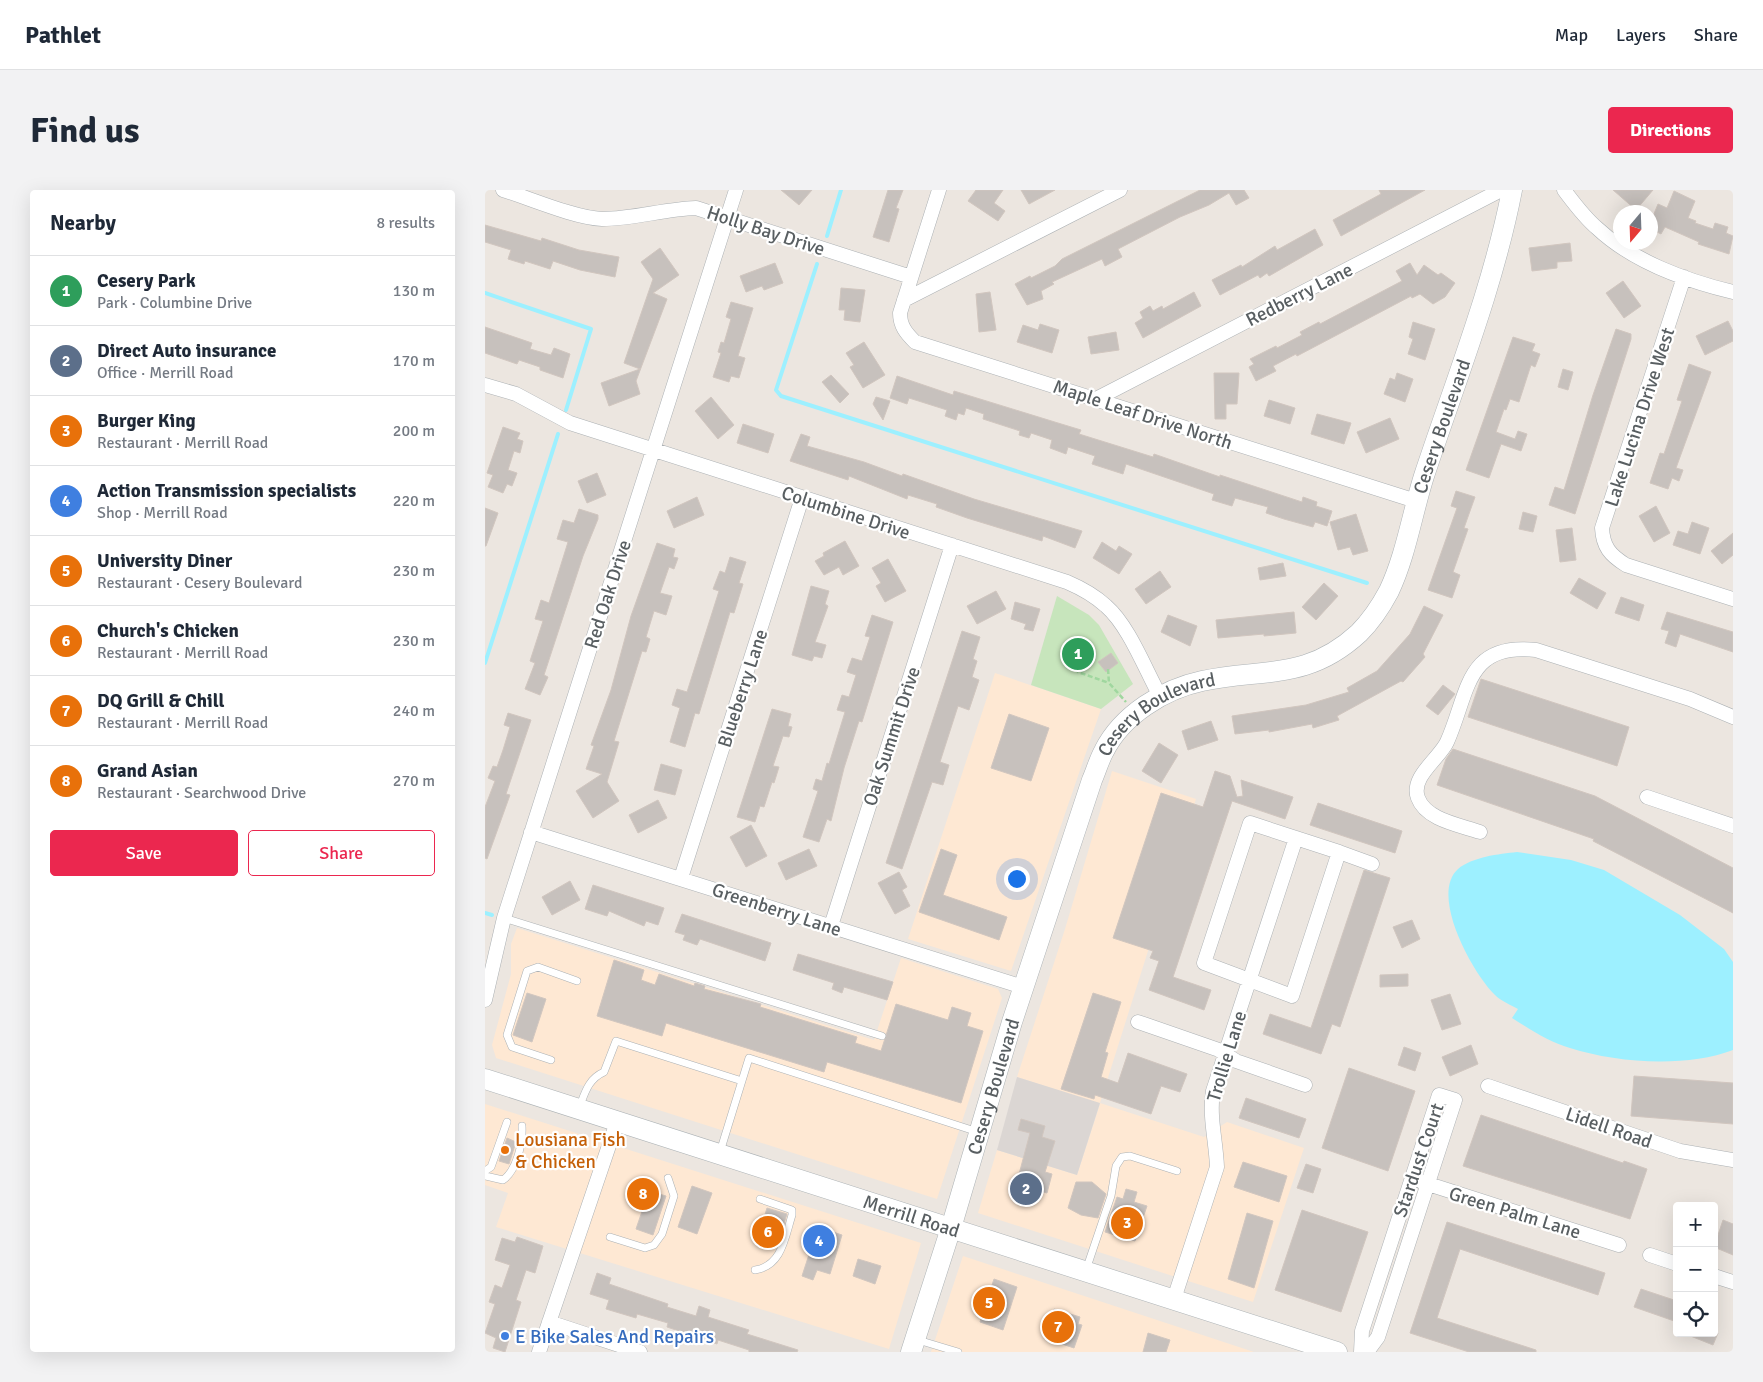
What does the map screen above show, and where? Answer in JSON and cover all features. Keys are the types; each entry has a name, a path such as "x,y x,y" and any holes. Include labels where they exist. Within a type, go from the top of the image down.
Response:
{"main road":[{"name":"Cesery Boulevard","path":"913,1346 951,1228 978,1132 1023,987 1101,758 1114,735 1135,713 1160,696 1201,681 1294,670 1339,649 1376,614 1389,590 1416,501 1496,259 1512,190"},
{"name":"Merrill Road","path":"485,1079 1337,1352"}],"street":[{"name":"Holly Bay Drive","path":"503,190 599,219 627,218 669,209 696,208 727,216 911,277"},
{"name":"Red Oak Drive","path":"485,1000 504,918 736,190"},
{"name":"Maple Leaf Drive North","path":"939,190 904,300 900,322 915,342 1416,501"},
{"path":"904,300 1120,190"},
{"name":"Redberry Lane","path":"1096,399 1501,190"},
{"path":"1564,190 1597,229 1617,244 1647,261 1685,277 1733,292"},
{"name":"Lake Lucina Drive West","path":"1685,277 1602,528 1603,542 1611,555 1626,565 1733,599"},
{"name":"Columbine Drive","path":"485,385 516,394 569,423 1067,582 1089,592 1108,607 1123,628 1160,696"},
{"name":"Blueberry Lane","path":"681,878 802,498"},
{"name":"Oak Summit Drive","path":"831,926 952,546"},
{"path":"1480,832 1439,818 1421,805 1417,796 1418,782 1446,744 1467,681 1496,652 1516,648 1536,650 1690,699 1733,717"},
{"path":"1647,797 1733,826"},
{"path":"1339,852 1293,996 1204,963 1250,823 1339,852 1372,864"},
{"name":"Greenberry Lane","path":"531,832 1023,987"},
{"name":"Trollie Lane","path":"1174,1299 1217,1167 1216,1145 1210,1110 1213,1091 1296,838"},
{"path":"1139,1022 1219,1050 1235,1061 1305,1085"},
{"name":"Lidell Road","path":"1488,1086 1680,1151 1733,1160"},
{"name":"Stardust Court","path":"1361,1352 1362,1331 1439,1095 1455,1100 1429,1185 1378,1336 1367,1352"},
{"path":"539,1352 617,1122"},
{"name":"Green Palm Lane","path":"1411,1179 1619,1244"},
{"path":"1651,1255 1673,1263"},
{"path":"1718,1277 1733,1282"},
{"path":"549,1322 640,1352"}],"lane":[{"path":"504,918 882,1036"},
{"path":"551,1060 511,1047 507,1036 527,972 538,968 577,981"},
{"path":"579,1109 589,1084 595,1076 604,1072 616,1040 742,1080"},
{"path":"720,1154 749,1058 978,1132"},
{"path":"485,1171 491,1167 507,1122"},
{"path":"485,1176 503,1180 509,1175 523,1136 522,1126"},
{"path":"1086,1270 1111,1196 1116,1166 1122,1157 1129,1156 1177,1171"},
{"path":"609,1237 645,1248 654,1245 662,1234 674,1196 674,1190 668,1178"},
{"path":"755,1270 765,1269 777,1259 793,1215 792,1210 759,1199"},
{"path":"913,1346 958,1352"}],"path":[{"path":"1077,638 1075,664 1078,672 1109,682 1135,713"},
{"path":"1109,669 1109,682"}],"shaded area":[{"path":"995,673 1101,709 1011,971 908,939"},
{"path":"1112,771 1196,799 1100,1103 1204,1137 1227,1122 1304,1148 1253,1302 978,1213 997,1150 1077,1175 1100,1104 1017,1077 1065,929"},
{"path":"517,928 874,1040 901,958 998,989 1002,998 937,1199 496,1058 492,1045 511,974 511,944"},
{"path":"1017,1077 1100,1103 1077,1175 997,1150"},
{"path":"485,1104 921,1243 889,1349 496,1227 508,1193 485,1185"},
{"path":"963,1256 1254,1352 931,1352"}],"green space":[{"path":"1057,596 1089,615 1099,625 1133,684 1101,709 1031,685"}],"water":[{"path":"1517,852 1571,860 1604,870 1680,915 1724,949 1733,962 1733,1050 1714,1056 1673,1061 1630,1060 1609,1057 1570,1048 1555,1042 1512,1018 1518,1009 1495,995 1486,985 1466,953 1457,934 1448,897 1450,881 1458,869 1464,865 1486,857"}],"building":[{"path":"781,190 812,190 799,205"},
{"path":"888,190 903,190 896,208 899,209 889,242 873,237"},
{"path":"976,190 1003,190 994,203 1005,211 998,221 968,201"},
{"path":"1021,190 1055,190 1029,204"},
{"path":"1200,190 1244,190 1249,198 1236,205 1229,193 1209,205 1180,217 1118,249 1122,257 1105,266 1102,259 1052,282 1054,284 1041,291 1043,299 1027,305 1015,284 1055,266 1062,259"},
{"path":"1379,190 1425,190 1341,236 1333,220 1381,194"},
{"path":"1613,190 1653,190 1640,205 1630,205"},
{"path":"1674,191 1695,201 1688,218 1696,221 1695,223 1713,229 1715,223 1728,227 1726,233 1733,236 1729,254 1698,244 1699,242 1665,227 1661,234 1658,232 1658,205 1658,204 1667,208"},
{"path":"485,225 541,241 542,238 579,250 619,257 615,277 580,270 553,261 550,269 525,261 524,264 508,259 511,250 485,242"},
{"path":"1315,229 1323,245 1269,276 1267,273 1260,278 1258,275 1220,295 1212,280 1241,265 1242,267 1275,246 1277,250"},
{"path":"1570,243 1572,261 1557,262 1557,268 1532,271 1529,248"},
{"path":"660,248 679,275 653,293 667,299 636,381 640,394 609,406 601,383 640,369 624,363 653,279 641,262"},
{"path":"775,263 783,283 764,290 762,286 746,292 740,276"},
{"path":"1410,263 1417,275 1424,265 1438,275 1441,273 1455,283 1445,297 1433,304 1420,294 1412,298 1411,296 1297,356 1296,354 1273,366 1276,371 1256,381 1249,367 1254,364 1250,359 1276,346 1277,348 1302,335 1300,332 1319,322 1320,324 1402,281 1396,271"},
{"path":"1623,281 1641,306 1624,318 1606,293"},
{"path":"841,288 865,290 860,322 844,320 845,310 839,310"},
{"path":"990,292 996,330 979,332 976,294"},
{"path":"1194,292 1201,306 1143,338 1135,323 1143,318 1140,312 1150,306 1153,311 1162,306 1163,309"},
{"path":"731,302 753,308 738,356 745,358 739,378 731,376 729,382 713,377 721,353 718,352 721,342 724,343 731,319 726,317"},
{"path":"1728,321 1733,331 1733,341 1705,355 1696,336"},
{"path":"1413,322 1435,329 1425,360 1408,354 1413,339 1409,337"},
{"path":"1040,324 1059,330 1052,353 1017,342 1023,325 1038,330"},
{"path":"485,327 532,343 530,349 551,355 554,348 570,354 563,378 519,360 517,364 485,353"},
{"path":"1616,329 1631,334 1631,339 1575,514 1549,505 1555,487 1564,490 1593,395"},
{"path":"1116,332 1119,350 1091,354 1088,337"},
{"path":"1513,337 1535,344 1532,351 1540,354 1535,367 1531,365 1519,402 1510,399 1506,410 1504,409 1496,432 1515,439 1518,431 1527,434 1521,451 1501,444 1489,478 1466,470"},
{"path":"864,342 885,375 863,388 850,367 854,365 846,353"},
{"path":"1689,364 1711,372 1676,468 1683,470 1679,481 1672,478 1668,489 1650,483 1660,453 1664,454 1682,401 1677,400"},
{"path":"1563,369 1573,372 1568,390 1558,387"},
{"path":"1214,373 1239,373 1237,404 1226,404 1226,419 1215,419"},
{"path":"1397,373 1413,379 1405,402 1384,394 1390,378 1395,380"},
{"path":"831,375 849,394 840,403 822,382"},
{"path":"897,376 953,395 954,391 1081,430 1079,434 1153,457 1154,454 1220,477 1220,475 1302,502 1303,497 1317,502 1316,506 1332,511 1327,526 1315,522 1313,527 1266,513 1268,507 1235,498 1232,506 1212,500 1214,494 1126,464 1123,474 1092,464 1095,456 1068,447 1066,454 1050,448 1052,440 1031,433 1029,438 1019,435 1020,431 983,419 984,414 966,408 964,415 958,413 956,420 945,416 947,410 909,398 907,404 890,398"},
{"path":"711,397 734,425 718,439 695,411"},
{"path":"876,397 890,401 883,420 873,404"},
{"path":"1269,400 1295,408 1290,424 1264,416"},
{"path":"1317,414 1351,423 1344,444 1311,434"},
{"path":"1390,418 1399,439 1366,453 1357,432"},
{"path":"743,424 774,434 768,453 737,443"},
{"path":"503,427 520,433 517,439 523,441 520,453 514,451 508,470 517,473 512,486 507,484 503,493 488,487 493,475 487,473"},
{"path":"801,434 810,437 807,446 864,462 902,476 903,474 974,499 1082,531 1075,548 1043,536 1042,541 967,518 936,507 937,504 908,495 907,499 849,476 848,480 790,461"},
{"path":"597,473 606,495 587,503 578,481"},
{"path":"1456,491 1475,497 1464,528 1468,529 1453,572 1460,575 1452,598 1428,590 1457,508 1451,506"},
{"path":"697,497 704,515 674,528 667,511"},
{"path":"1656,506 1670,533 1654,542 1639,516"},
{"path":"485,508 498,513 486,546 485,546"},
{"path":"579,509 598,515 598,519 583,556 544,675 548,677 540,695 525,689 535,663 530,661 543,621 535,619 541,600 549,603 568,542 557,539 563,520 574,523"},
{"path":"1523,512 1537,516 1533,532 1519,529"},
{"path":"1356,514 1368,551 1353,555 1350,547 1338,550 1330,522"},
{"path":"1692,522 1709,528 1700,554 1673,545 1678,531 1688,534"},
{"path":"1572,528 1576,560 1560,562 1556,530"},
{"path":"1733,533 1733,555 1722,564 1711,551"},
{"path":"845,541 859,566 843,575 839,567 824,575 815,561 824,556 823,553"},
{"path":"1102,542 1116,551 1119,546 1132,554 1119,574 1093,558"},
{"path":"657,543 675,549 673,557 678,558 674,569 669,567 660,593 672,596 666,615 654,611 646,637 650,639 646,652 642,651 614,741 619,742 607,782 619,801 593,818 576,791 602,774 586,769 594,746 591,745 611,690 631,616"},
{"path":"730,557 746,562 739,583 743,584 734,613 730,612 699,714 695,713 685,747 670,742 680,708 672,705 677,689 687,692 719,591 713,589 720,571 725,573"},
{"path":"888,559 906,591 885,602 876,586 881,583 872,568"},
{"path":"1283,563 1286,576 1260,580 1258,568"},
{"path":"1160,571 1171,587 1146,604 1135,589"},
{"path":"1579,578 1606,593 1597,609 1570,593"},
{"path":"1324,583 1338,596 1316,620 1302,607"},
{"path":"811,586 829,591 825,604 828,606 815,642 826,645 822,658 814,656 812,661 792,655"},
{"path":"996,591 1006,609 977,624 967,606"},
{"path":"1621,597 1644,605 1639,621 1615,613"},
{"path":"1015,602 1040,609 1033,631 1024,629 1026,624 1011,619"},
{"path":"1424,606 1443,615 1423,654 1425,657 1403,682 1401,681 1337,716 1339,720 1313,728 1312,724 1269,732 1269,730 1235,734 1232,716 1306,705 1349,692 1347,688 1377,671 1410,634"},
{"path":"1294,612 1296,633 1218,638 1216,620"},
{"path":"1667,612 1733,632 1733,652 1680,634 1676,647 1665,643 1669,631 1661,629"},
{"path":"872,615 893,622 862,722 859,721 844,768 831,821 827,819 819,842 803,837 818,791 813,789 816,779 822,781 827,763 829,764 845,712 837,710 842,695 849,697 856,675 847,672 852,658 862,661 870,637 865,636"},
{"path":"1168,615 1197,626 1190,646 1161,632"},
{"path":"962,631 980,637 973,659 977,661 972,677 979,680 969,710 958,706 940,762 949,765 943,785 932,782 902,869 886,863"},
{"path":"1111,653 1118,663 1106,672 1098,662"},
{"path":"1481,679 1629,727 1617,766 1468,717"},
{"path":"1443,685 1455,694 1438,715 1426,706"},
{"path":"772,709 791,714 788,726 792,727 789,737 783,736 773,766 779,767 774,783 772,782 764,807 760,806 755,822 737,817"},
{"path":"508,713 531,720 506,794 510,795 487,859 485,858 485,807 495,781 488,778 493,766 497,767 503,750 510,727 504,725"},
{"path":"1009,714 1049,728 1031,781 991,768"},
{"path":"1211,721 1218,740 1188,750 1182,731"},
{"path":"1159,743 1178,755 1161,783 1142,771"},
{"path":"1453,749 1595,796 1733,868 1733,913 1593,841 1594,839 1437,785 1446,759"},
{"path":"661,764 682,770 675,795 654,790"},
{"path":"1215,771 1230,776 1237,797 1243,796 1241,780 1293,797 1285,819 1232,801 1173,977 1211,990 1204,1010 1149,990 1159,961 1150,958 1153,951 1113,938 1161,793 1203,807"},
{"path":"658,800 667,818 638,833 629,815"},
{"path":"1318,803 1402,831 1395,853 1310,825"},
{"path":"751,825 767,856 746,867 730,837"},
{"path":"809,849 817,866 786,880 778,863"},
{"path":"941,849 957,855 943,895 1007,917 999,940 919,912"},
{"path":"1364,870 1390,878 1340,1027 1332,1024 1321,1054 1263,1034 1270,1014 1311,1028"},
{"path":"899,872 907,887 902,890 910,906 895,914 878,883"},
{"path":"570,881 580,900 552,915 542,897"},
{"path":"593,885 664,908 658,925 646,921 644,926 609,911 607,916 585,909"},
{"path":"682,914 771,943 765,961 700,939 697,945 683,940 685,935 675,932"},
{"path":"1412,920 1420,939 1402,948 1393,927"},
{"path":"798,954 893,982 887,1000 844,987 842,993 832,989 834,983 793,970"},
{"path":"614,960 644,970 641,980 655,985 659,974 694,986 695,983 705,986 704,989 761,1004 760,1007 857,1037 855,1043 881,1051 896,1004 948,1020 952,1007 971,1013 967,1026 983,1031 961,1103 827,1062 824,1072 666,1023 662,1036 597,1016"},
{"path":"1408,974 1408,986 1380,987 1380,975"},
{"path":"527,993 546,999 532,1042 513,1035"},
{"path":"1093,993 1121,1002 1105,1052 1108,1053 1101,1077 1118,1083 1128,1053 1187,1074 1180,1092 1161,1086 1151,1114 1095,1095 1094,1099 1061,1089"},
{"path":"1450,994 1461,1024 1442,1030 1431,1000"},
{"path":"1471,1045 1478,1064 1450,1076 1442,1057"},
{"path":"1404,1047 1421,1053 1415,1071 1398,1065"},
{"path":"1349,1068 1415,1091 1388,1171 1322,1148"},
{"path":"1634,1076 1733,1083 1733,1124 1631,1116"},
{"path":"1246,1098 1306,1119 1299,1138 1239,1118"},
{"path":"1481,1115 1623,1163 1624,1161 1647,1169 1630,1219 1463,1166"},
{"path":"1021,1119 1045,1126 1042,1137 1055,1141 1045,1172 1052,1174 1047,1193 1022,1186 1024,1180 1018,1178 1030,1133 1018,1130"},
{"path":"507,1138 516,1142 509,1164 499,1161"},
{"path":"1243,1162 1287,1176 1279,1202 1234,1187"},
{"path":"1306,1164 1321,1169 1313,1193 1297,1188"},
{"path":"1076,1182 1092,1182 1106,1194 1098,1218 1081,1215 1068,1208"},
{"path":"692,1186 712,1193 697,1234 678,1227"},
{"path":"1126,1189 1137,1192 1134,1202 1147,1206 1135,1241 1105,1232 1117,1197 1123,1199"},
{"path":"649,1191 666,1196 653,1235 636,1229"},
{"path":"767,1208 787,1214 777,1246 757,1240"},
{"path":"1302,1210 1368,1232 1341,1312 1275,1290"},
{"path":"1247,1213 1273,1221 1254,1288 1228,1279"},
{"path":"1723,1220 1733,1224 1733,1255 1718,1249 1718,1235"},
{"path":"1447,1222 1605,1273 1598,1295 1460,1249 1437,1318 1536,1350 1536,1352 1469,1352 1410,1333"},
{"path":"818,1227 842,1235 830,1274 817,1270 813,1280 802,1276"},
{"path":"517,1237 543,1246 535,1273 526,1270 516,1300 521,1302 505,1352 493,1348 496,1338 485,1333 495,1304 489,1302 495,1285 502,1288 510,1265 495,1260 502,1238 515,1242"},
{"path":"858,1259 881,1266 875,1284 853,1276"},
{"path":"597,1273 611,1278 609,1284 668,1304 667,1307 696,1316 699,1306 710,1310 708,1317 749,1330 747,1334 798,1350 797,1352 749,1352 749,1350 718,1340 717,1344 667,1327 668,1323 637,1314 636,1318 606,1309 609,1300 590,1294"},
{"path":"994,1279 1017,1287 1003,1330 980,1322"},
{"path":"1641,1289 1673,1300 1673,1321 1634,1307"},
{"path":"1054,1309 1080,1317 1078,1324 1082,1325 1074,1348 1044,1338"},
{"path":"1148,1333 1170,1340 1166,1352 1143,1352"},
{"path":"1693,1337 1716,1337 1713,1345"}],"waterway":[{"path":"827,236 841,190"},
{"path":"817,264 776,390 781,396 1367,583"},
{"path":"485,293 591,329 566,410"},
{"path":"485,663 558,434"},
{"path":"485,913 492,915"}],"place":[{"name":"Cesery Park","path":"1078,654"},
{"name":"Lousiana Fish & Chicken","path":"505,1150"},
{"name":"Direct Auto insurance","path":"1026,1189"},
{"name":"Grand Asian","path":"643,1194"},
{"name":"Burger King","path":"1127,1223"},
{"name":"Church's Chicken","path":"768,1232"},
{"name":"Action Transmission specialists","path":"819,1241"},
{"name":"University Diner","path":"989,1303"},
{"name":"DQ Grill & Chill","path":"1058,1327"},
{"name":"E Bike Sales And Repairs","path":"505,1336"}]}
